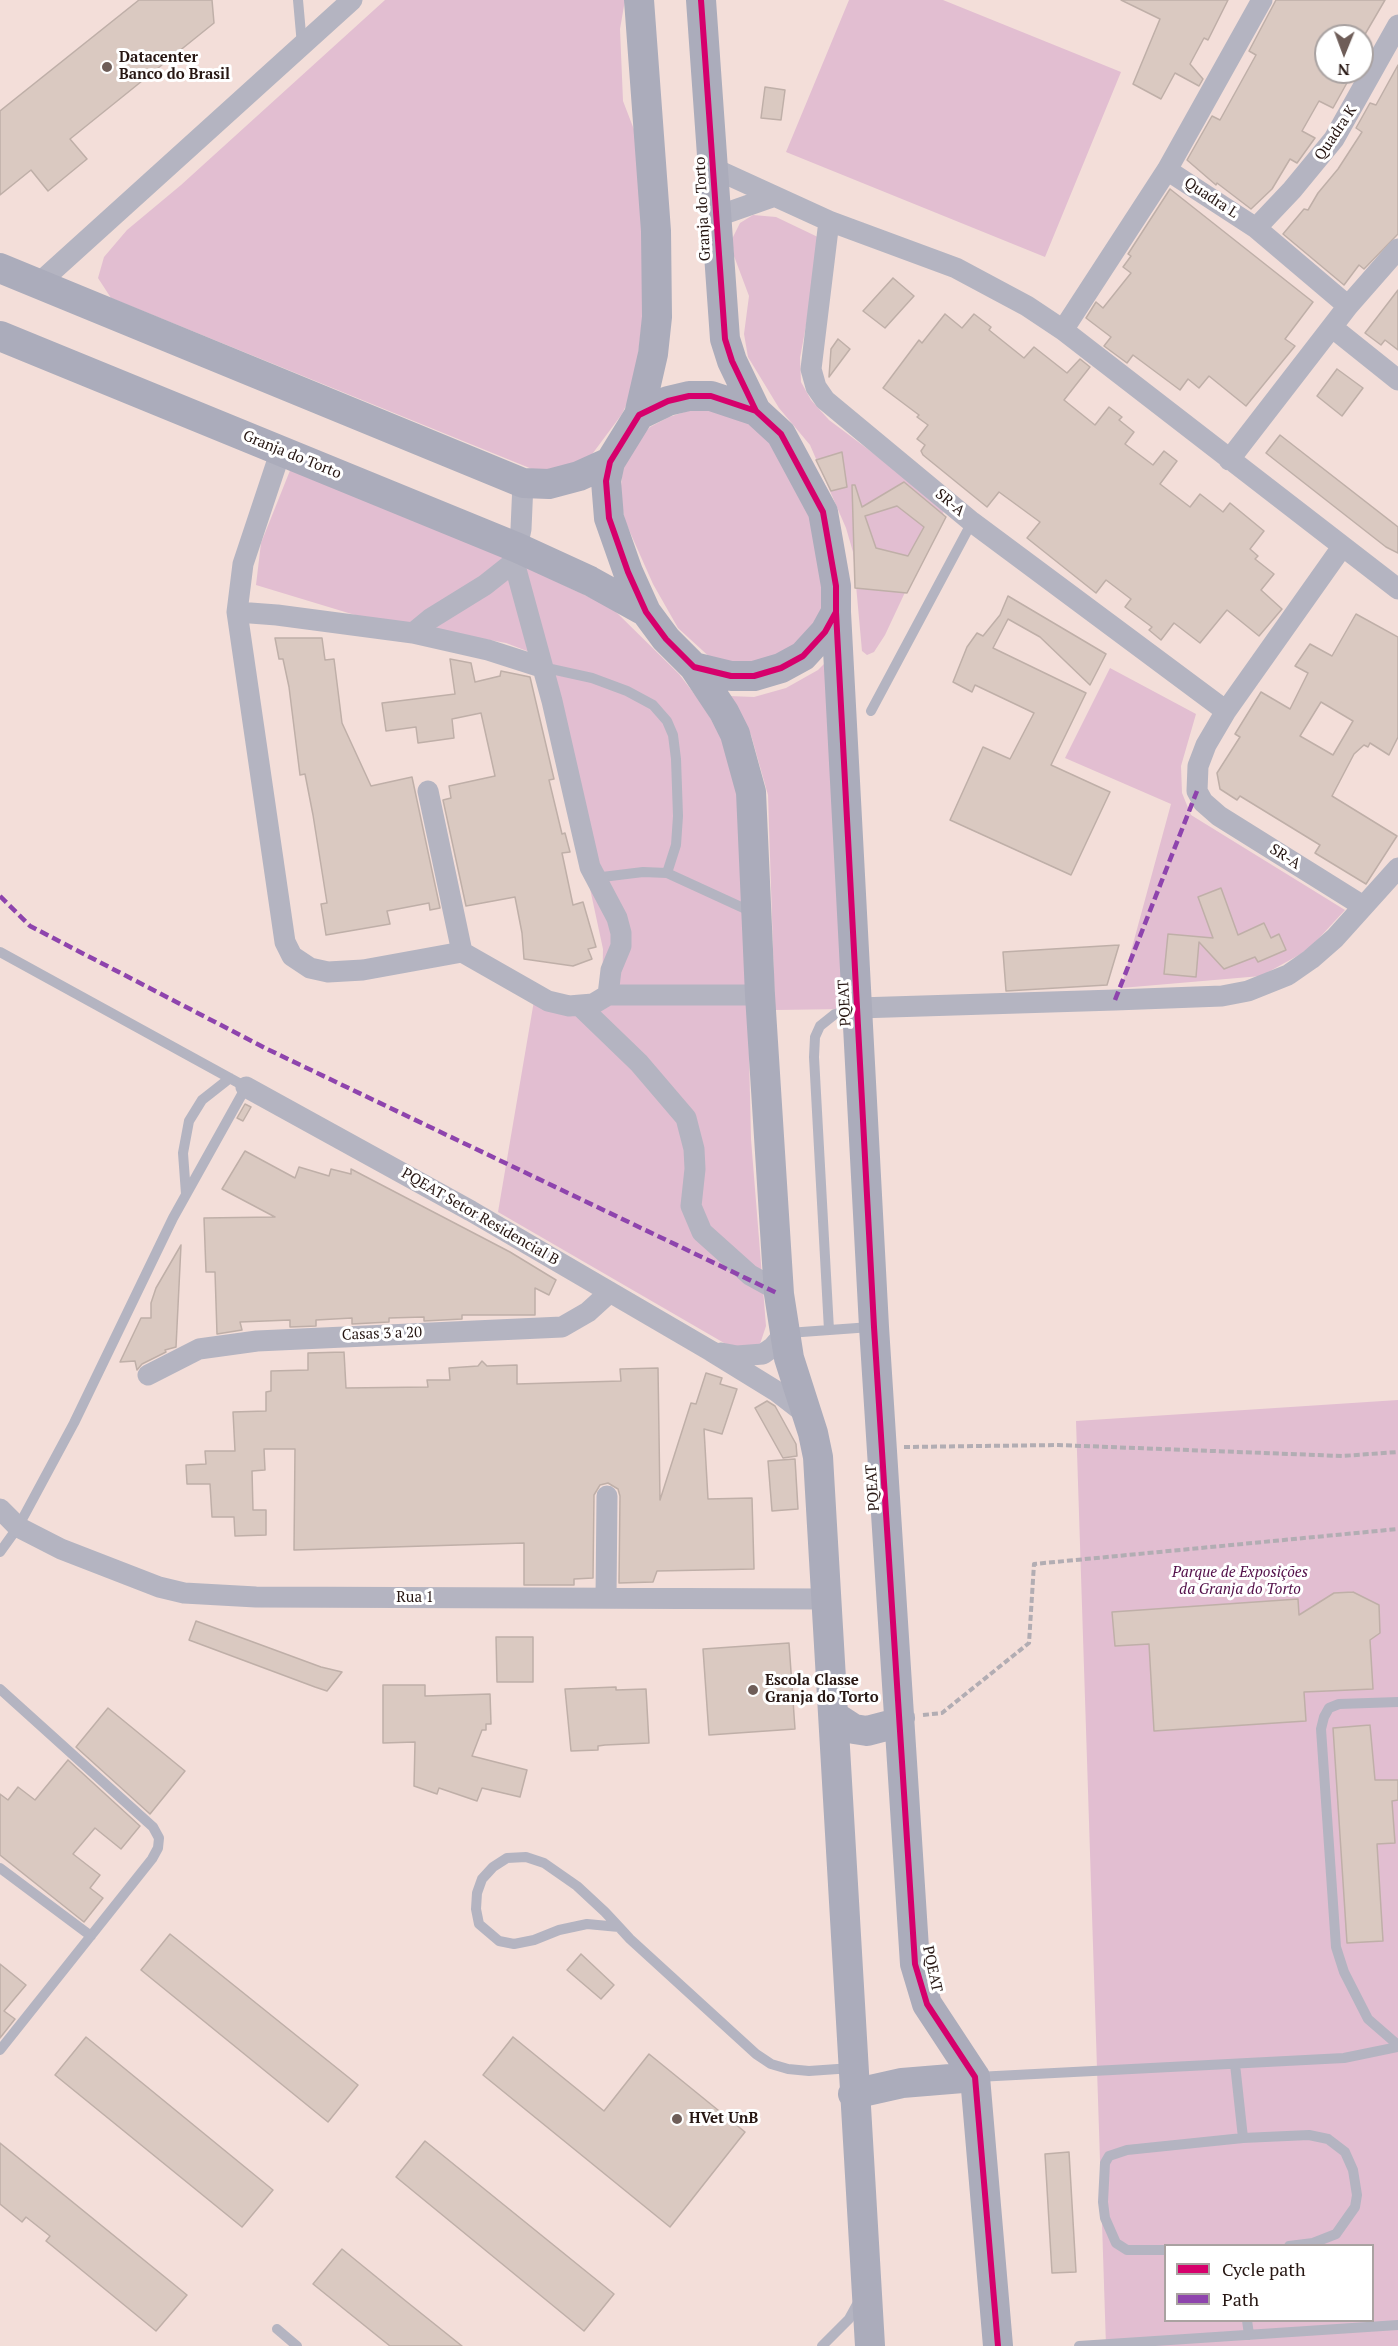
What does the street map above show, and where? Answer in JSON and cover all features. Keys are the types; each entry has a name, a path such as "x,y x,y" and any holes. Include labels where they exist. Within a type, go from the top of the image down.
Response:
{"street":[{"path":"38,284 352,0"},
{"path":"639,0 656,231 657,317 653,354 639,415 610,462 606,481 609,518 627,572 646,612 666,639 694,668 724,712 744,762 751,792 760,995 779,1291 784,1334 818,1457 834,1716 852,2081 870,2346"},
{"name":"Granja do Torto","path":"701,0 725,339 732,362 756,411"},
{"name":"Quadra L","path":"1262,0 1167,170 1256,228 1348,306"},
{"name":"Quadra K","path":"1256,228 1292,190 1334,139 1398,25"},
{"path":"713,168 772,197 956,268 1028,306 1063,330 1228,460 1398,589"},
{"path":"1063,330 1167,170"},
{"path":"715,217 772,197"},
{"name":"SR-A","path":"829,220 812,369 816,387 825,400 972,522 1226,711"},
{"path":"1228,460 1348,306 1398,249"},
{"path":"0,268 523,483 549,484 579,476 610,462"},
{"path":"1333,328 1398,380"},
{"name":"Granja do Torto","path":"0,336 280,450 516,555 590,581 646,612"},
{"path":"639,415 668,401 689,396 711,396 756,411"},
{"name":"PQEAT","path":"756,411 781,434 803,470 823,512 832,550 874,1327 915,1964 927,2004 975,2077 998,2346"},
{"path":"280,450 243,564 237,612 285,942 292,956 309,968 328,972 363,970 462,952 548,1001 558,1005 581,1007 601,1001 608,995 760,995"},
{"path":"523,483 523,508 516,555 594,878 617,918 621,933 621,946 611,970 608,995"},
{"name":"SR-A","path":"1342,547 1226,711 1206,745 1198,766 1197,791 1203,802 1219,816 1363,906"},
{"path":"412,633 430,619 485,585 516,555"},
{"path":"237,612 412,633 488,650 541,666"},
{"path":"694,668 731,676 754,676 781,668 812,648 836,612"},
{"path":"428,791 462,952"},
{"path":"858,1008 1222,996 1248,991 1287,975 1311,960 1335,938 1398,868"},
{"path":"581,1007 639,1062 686,1118 694,1149 695,1169 691,1206 702,1232 750,1275 779,1291"},
{"name":"PQEAT Setor Residencial B","path":"238,1083 471,1211 610,1292 776,1391 807,1415"},
{"name":"Casas 3 a 20","path":"148,1376 200,1350 234,1344 345,1335 542,1330 562,1327 588,1312 610,1292"},
{"path":"711,1351 737,1356 763,1354 773,1347 784,1334"},
{"path":"606,1598 607,1496"},
{"name":"Rua 1","path":"0,1509 18,1527 61,1549 159,1587 184,1593 256,1598 825,1599"},
{"path":"834,1716 854,1729 867,1731 890,1725 900,1718"},
{"path":"852,2081 912,2081 975,2077"}],"lane":[{"path":"298,0 302,45"},
{"path":"871,711 972,522"},
{"path":"541,666 591,678 627,691 653,705 668,721 675,751 678,816 676,845 667,873"},
{"path":"594,878 643,872 667,873 757,915"},
{"name":"PQEAT Setor Residencial B","path":"1,955 238,1083"},
{"path":"829,1330 814,1056 815,1037 827,1018 858,1008"},
{"path":"0,1552 18,1527 74,1424 238,1083"},
{"path":"186,1195 183,1153 189,1121 202,1100 238,1083"},
{"path":"784,1334 874,1327"},
{"path":"0,1689 157,1832 158,1848 152,1859 0,2050"},
{"path":"1398,1702 1340,1704 1329,1708 1321,1730 1336,1947 1344,1972 1368,2019 1398,2046"},
{"path":"619,1927 587,1924 514,1944 499,1941 479,1924 476,1909 477,1893 482,1879 493,1867 507,1858 526,1857 544,1863 577,1886 756,2054 771,2064 852,2081"},
{"path":"0,1868 91,1936"},
{"path":"975,2077 1344,2058 1398,2046"},
{"path":"1235,2064 1243,2138"},
{"path":"1164,2250 1127,2250 1116,2243 1105,2218 1105,2163 1109,2156 1127,2150 1243,2138 1309,2135 1328,2139 1345,2152 1353,2170 1357,2195 1355,2207 1336,2234 1324,2240 1301,2244"},
{"path":"822,2346 849,2319 866,2288"},
{"path":"1247,2322 1249,2335"},
{"path":"1079,2346 1173,2343 1249,2335 1398,2325"},
{"path":"277,2329 297,2346"}],"path":[{"path":"882,1448 1058,1445 1342,1456 1398,1452"},
{"path":"900,1718 942,1713 1029,1644 1034,1564 1398,1528"}],"green space":[{"path":"385,0 625,0 620,29 623,101 638,140 645,297 634,389 622,414 590,457 548,473 532,469 111,298 98,278 104,257 127,230 181,185"},
{"path":"849,0 943,0 1121,72 1045,257 786,152"},
{"path":"753,215 776,217 822,239 800,358 801,382 811,400 829,420 929,495 943,510 944,520 915,571 885,635 874,652 867,655 862,651 853,552 846,528 810,445 779,408 748,357 744,334 749,296 734,256 732,239 740,223"},
{"path":"697,408 728,411 751,423 774,444 809,509 825,601 818,622 789,655 758,667 714,661 678,628 653,584 625,521 620,496 623,466 630,448 650,427 669,417"},
{"path":"291,468 494,552 612,608 679,674 705,708 727,749 743,798 751,1139 766,1326 759,1347 731,1347 498,1212 536,989 556,1002 602,995 603,949 540,656 506,643 355,615 256,585 261,543"},
{"path":"834,654 845,1009 775,1010 768,795 751,735 729,696 754,697 786,688 818,670"},
{"path":"1110,668 1196,714 1181,766 1182,793 1191,815 1345,910 1308,950 1261,976 1121,988 1171,804 1065,758"},
{"name":"Parque de Exposições da Granja do Torto","path":"1398,1400 1398,2346 1106,2346 1076,1421"}],"building":[{"name":"Datacenter Banco do Brasil","path":"139,0 212,0 214,23 70,139 87,159 48,191 31,170 0,195 0,111"},
{"path":"1121,0 1228,0 1208,40 1204,38 1190,64 1203,79 1199,86 1175,73 1161,99 1133,84 1160,19"},
{"path":"1276,0 1385,0 1371,24 1314,24 1314,84 1346,84 1333,108 1319,101 1302,131 1315,138 1297,163 1290,159 1272,189 1251,209 1217,183 1216,185 1187,160 1212,116 1220,120 1256,55 1249,51"},
{"path":"1398,65 1398,234 1364,269 1359,265 1344,285 1283,234 1304,209 1308,210 1318,193 1338,169 1362,132 1356,128 1370,103 1376,105"},
{"path":"765,87 785,90 781,120 761,118"},
{"path":"1170,189 1313,302 1285,339 1295,346 1246,406 1209,376 1199,388 1188,379 1180,390 1133,355 1127,363 1104,346 1111,337 1086,318 1096,302 1103,308 1131,273 1123,267 1131,256 1128,254"},
{"path":"893,278 914,296 885,328 863,311"},
{"path":"1398,290 1398,350 1385,340 1381,345 1365,333"},
{"path":"945,314 962,328 974,314 991,327 989,330 1024,358 1034,347 1067,373 1080,359 1090,367 1064,400 1095,425 1109,407 1122,417 1119,420 1134,432 1125,444 1153,465 1164,451 1177,461 1160,484 1190,507 1200,494 1223,512 1230,503 1264,531 1250,549 1258,556 1255,559 1274,574 1261,590 1282,609 1259,636 1227,610 1200,643 1174,623 1161,640 1149,630 1152,627 1125,607 1131,599 1106,580 1096,593 1027,538 1040,522 999,492 987,507 923,455 921,451 925,445 917,439 928,425 917,417 919,415 883,388 919,340 922,343"},
{"path":"838,339 850,349 829,377 831,349"},
{"path":"1337,369 1363,388 1342,416 1317,396"},
{"path":"1280,435 1398,527 1398,553 1386,547 1266,453"},
{"path":"842,452 847,487 831,491 816,460"},
{"path":"904,482 946,517 907,593 855,588 852,485 855,485 862,507","holes":["897,506 924,527 908,556 876,548 865,516"]},
{"path":"1008,596 1106,654 1090,685 1040,637 1008,619 993,648 1086,693 1051,765 1110,792 1071,875 950,820 983,747 1010,759 1034,713 975,685 972,692 953,682 967,647 977,633 983,636 1000,615"},
{"path":"1356,614 1398,637 1398,737 1389,755 1370,743 1368,747 1364,745 1354,754 1332,796 1397,836 1366,884 1315,853 1320,845 1240,796 1237,800 1220,789 1217,773 1240,737 1235,734 1261,692 1290,709 1308,673 1295,666 1310,644 1332,656","holes":["1321,702 1353,721 1333,755 1300,736"]},
{"path":"275,638 322,638 325,660 334,659 342,723 371,786 412,777 440,908 430,910 429,903 387,911 390,924 326,935 321,904 327,903 313,815 305,774 300,775 289,687 283,659 279,659"},
{"path":"450,659 471,663 475,682 500,676 501,671 530,677 554,779 549,780 562,834 565,833 570,852 562,853 573,905 583,902 596,947 588,949 592,959 573,966 524,959 515,897 466,906 443,800 451,798 449,786 495,776 481,713 452,719 454,738 418,743 416,727 386,731 382,703 455,694"},
{"path":"1221,888 1238,935 1264,923 1271,938 1279,934 1286,950 1258,962 1255,957 1224,969 1199,942 1196,977 1164,974 1168,934 1213,938 1198,897"},
{"path":"1119,945 1107,985 1006,991 1003,952"},
{"path":"245,1104 251,1107 243,1121 237,1118"},
{"path":"245,1151 295,1178 299,1167 329,1176 331,1169 351,1174 351,1169 510,1252 556,1280 549,1295 535,1288 535,1315 462,1315 462,1319 424,1321 424,1317 389,1318 389,1322 352,1324 352,1318 316,1320 316,1326 290,1327 290,1320 240,1322 242,1330 217,1334 215,1272 206,1272 204,1218 275,1217 222,1189"},
{"path":"181,1245 176,1347 165,1350 166,1352 142,1364 137,1370 135,1361 120,1362 141,1318 151,1318 151,1303 156,1288"},
{"path":"344,1352 346,1388 428,1387 427,1380 450,1380 449,1368 478,1366 482,1361 487,1366 517,1365 517,1384 621,1381 620,1369 658,1368 660,1500 691,1403 696,1404 706,1373 722,1378 720,1384 737,1389 722,1434 704,1429 708,1499 752,1498 754,1569 657,1571 653,1582 619,1583 620,1496 618,1489 608,1483 600,1485 594,1495 593,1578 574,1579 574,1585 524,1585 524,1543 294,1550 295,1449 264,1449 265,1470 252,1471 253,1510 266,1510 266,1535 235,1536 234,1517 212,1517 210,1484 187,1484 186,1465 206,1464 205,1451 235,1451 233,1412 266,1411 266,1392 271,1391 271,1371 308,1370 308,1353"},
{"path":"767,1401 775,1406 796,1444 797,1456 783,1458 755,1408"},
{"path":"795,1459 798,1509 772,1511 768,1461"},
{"path":"1353,1592 1379,1605 1380,1633 1370,1640 1373,1689 1304,1692 1306,1721 1154,1731 1149,1644 1115,1646 1112,1612 1298,1599 1299,1615 1334,1593"},
{"path":"196,1621 321,1667 342,1672 327,1691 315,1687 189,1640"},
{"path":"496,1637 533,1637 533,1682 497,1682"},
{"path":"789,1643 795,1729 709,1735 703,1649"},
{"path":"383,1685 425,1685 425,1696 490,1694 491,1724 486,1724 486,1730 482,1730 472,1756 527,1770 520,1797 482,1788 477,1801 439,1788 437,1794 414,1786 415,1742 383,1743"},
{"path":"616,1687 616,1690 646,1689 649,1743 605,1745 598,1746 598,1750 571,1751 565,1689"},
{"path":"108,1708 185,1771 150,1814 76,1747"},
{"path":"1370,1725 1375,1780 1398,1780 1398,1800 1392,1801 1395,1843 1377,1844 1383,1941 1347,1943 1333,1728"},
{"path":"68,1760 140,1826 121,1849 95,1828 73,1854 100,1875 90,1888 103,1898 84,1922 0,1855 0,1794 8,1800 18,1787 35,1800"},
{"path":"170,1934 358,2085 328,2122 141,1970"},
{"path":"581,1954 614,1985 601,1999 567,1970"},
{"path":"0,1964 26,1985 4,2011 15,2019 0,2038"},
{"path":"86,2037 273,2190 242,2227 55,2075"},
{"path":"513,2037 604,2111 649,2054 745,2132 670,2227 483,2075"},
{"path":"425,2141 614,2294 584,2331 396,2177"},
{"path":"0,2143 187,2295 156,2331 46,2241 50,2236 26,2217 22,2222 0,2204"},
{"path":"1069,2152 1076,2272 1052,2273 1045,2154"},
{"path":"342,2249 462,2346 390,2346 313,2284"}],"marked path":[{"path":"1115,1000 1197,791"},
{"path":"0,896 30,926 267,1049 779,1294"}],"cycle path":[{"path":"701,0 725,339 732,361 756,411 781,434 823,512 836,586 836,612 825,632 803,656 781,668 754,676 731,676 694,667 666,639 646,612 628,572 609,518 606,481 610,462 639,415 668,401 689,396 711,396 756,411"},
{"path":"836,612 874,1327 915,1964 927,2004 975,2077 998,2346"}],"place":[{"name":"Datacenter Banco do Brasil","path":"107,67"},
{"name":"Escola Classe Granja do Torto","path":"753,1690"},
{"name":"HVet UnB","path":"677,2119"}]}
